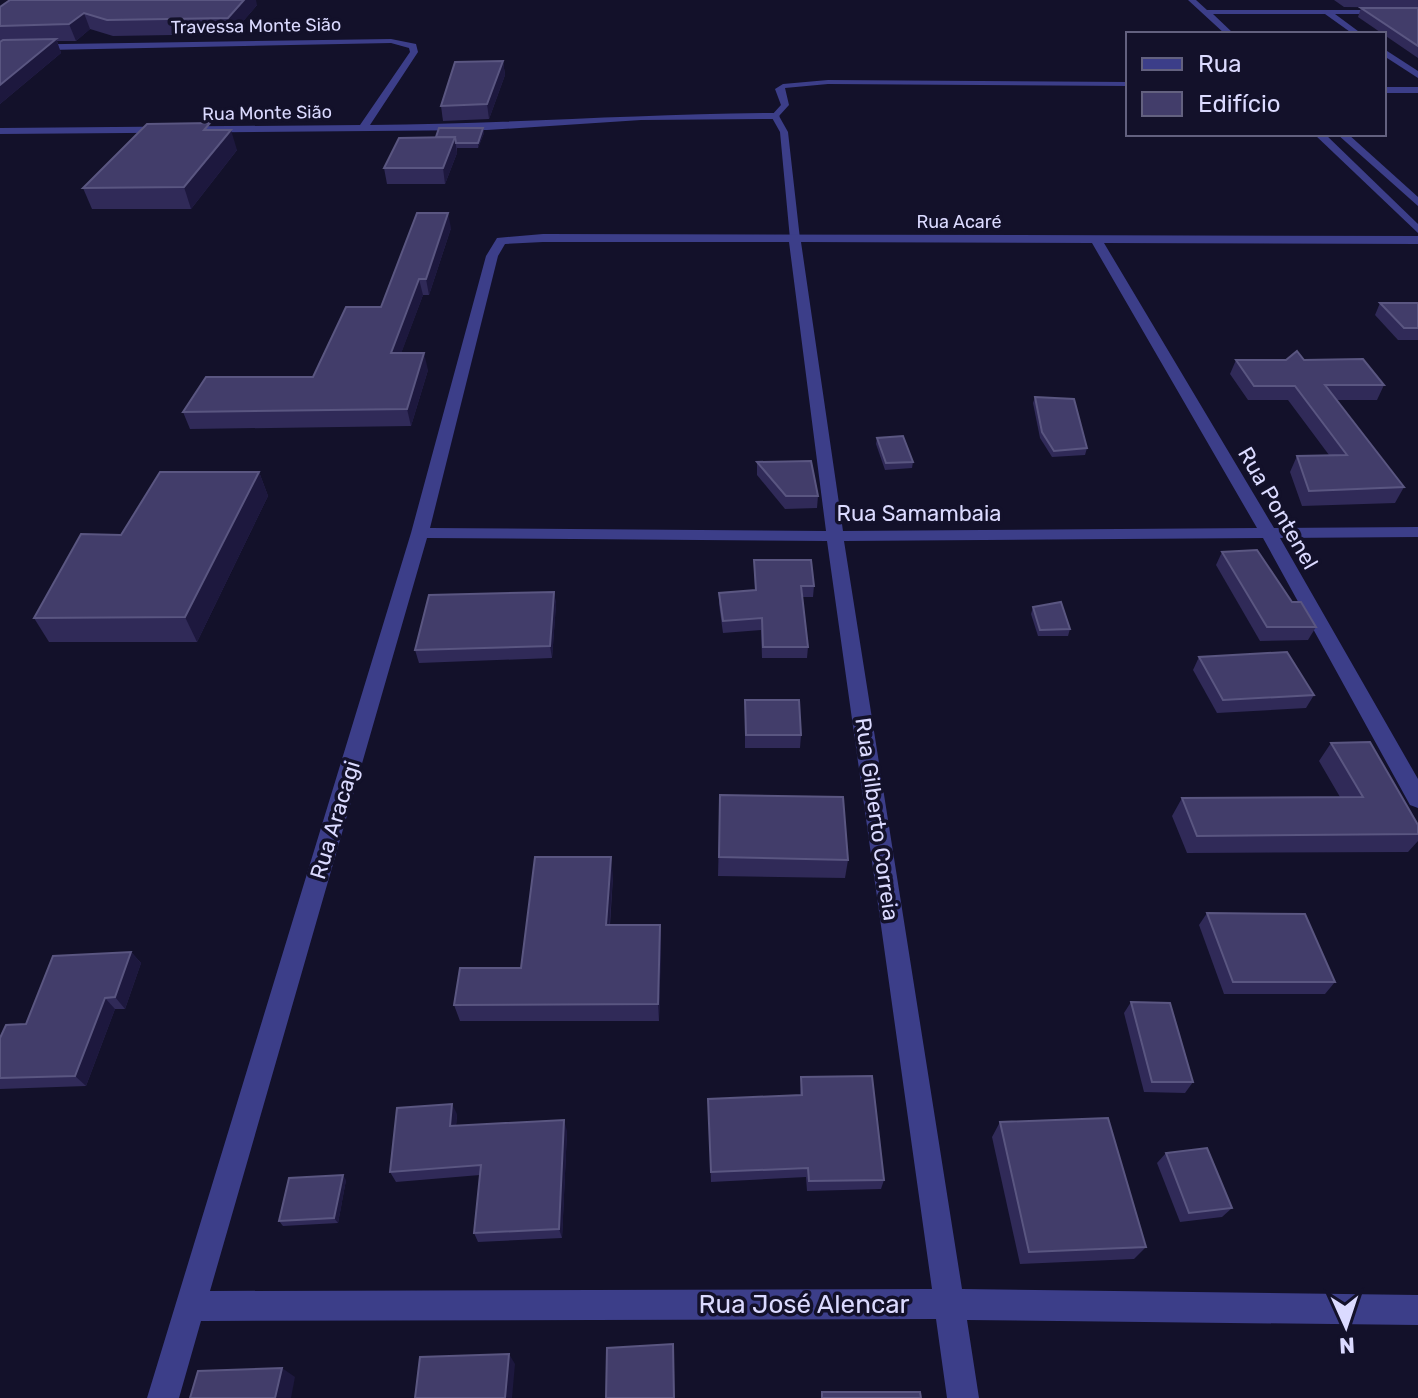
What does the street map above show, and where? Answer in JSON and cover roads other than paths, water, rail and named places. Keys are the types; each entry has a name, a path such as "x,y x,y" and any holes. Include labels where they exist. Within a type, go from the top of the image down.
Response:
{"street":[{"path":"1192,0 1228,32"},
{"path":"1309,0 1355,32"},
{"path":"1388,0 1418,19"},
{"path":"1187,9 1212,32"},
{"path":"1205,12 1418,12"},
{"name":"Travessa Monte Sião","path":"0,48 391,41 413,46 414,52 363,128"},
{"path":"1386,53 1418,75"},
{"path":"1386,90 1418,90"},
{"name":"Rua Monte Sião","path":"0,131 487,127 641,117 775,116"},
{"path":"1321,136 1418,230"},
{"path":"1344,136 1418,203"},
{"name":"Rua Acaré","path":"501,241 543,238 1418,240"},
{"name":"Rua Gilberto Correia","path":"795,239 835,536 963,1398"},
{"name":"Rua Pontenel","path":"1096,240 1268,532 1418,799"},
{"name":"Rua Aracagi","path":"163,1398 420,533 492,256 501,241"},
{"name":"Rua Samambaia","path":"420,533 835,536 1418,532"},
{"name":"Rua José Alencar","path":"190,1306 949,1304 1418,1310"}],"lane":[{"path":"795,239 784,132 775,116 785,105 779,89 793,84 1126,84"}]}
